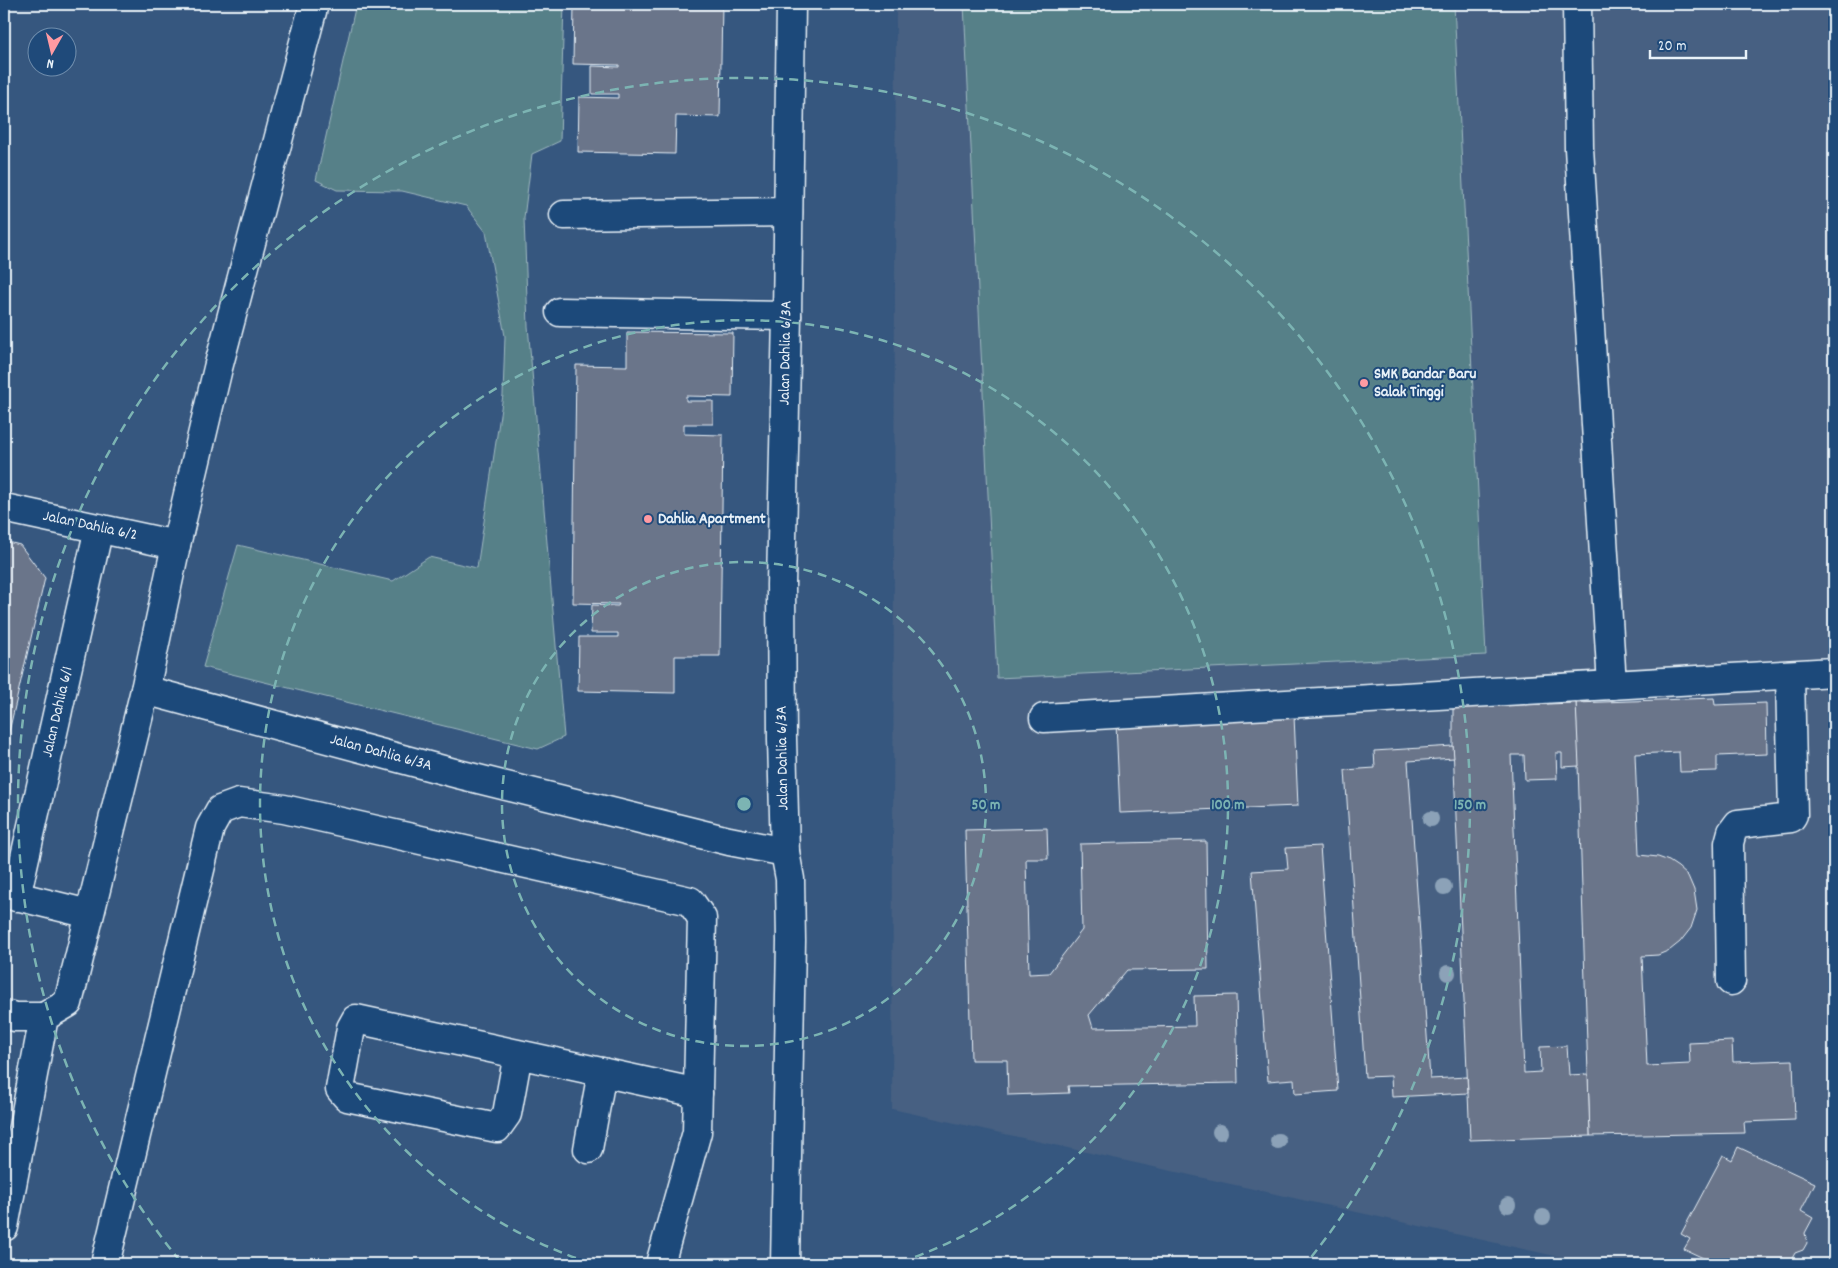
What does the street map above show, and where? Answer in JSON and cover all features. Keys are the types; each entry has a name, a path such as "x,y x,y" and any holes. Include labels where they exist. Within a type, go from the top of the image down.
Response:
{"street":[{"path":"4,1014 15,1017 44,1017 68,1003 144,690 218,368 314,4"},
{"name":"Jalan Dahlia 6/3A","path":"144,690 458,774 729,841 785,852 781,586 791,4"},
{"path":"1577,4 1579,148 1612,685"},
{"path":"564,215 788,212"},
{"path":"560,312 787,316"},
{"name":"Jalan Dahlia 6/2","path":"4,508 176,545"},
{"name":"Jalan Dahlia 6/1","path":"10,895 99,528"},
{"path":"1044,718 1834,672"},
{"path":"1731,981 1729,842 1732,832 1738,824 1791,818 1793,815 1790,675"},
{"path":"105,1264 210,828 220,810 239,803 284,809 690,902 697,908 702,918 697,1132 660,1264"},
{"path":"785,852 790,879 792,941 785,1264"},
{"path":"10,895 89,914"},
{"path":"4,1227 44,1017"},
{"path":"518,1054 507,1114 497,1128 347,1097 340,1089 351,1028 356,1019 602,1072 698,1093"},
{"path":"588,1149 602,1072"}],"shaded area":[{"name":"SMK Bandar Baru Salak Tinggi","path":"896,4 1834,4 1834,763 1830,766 1834,973 1834,1264 1591,1264 892,1109"}],"green space":[{"path":"356,4 564,4 560,141 532,154 524,218 528,326 564,737 538,749 203,667 238,545 393,581 429,557 477,568 503,395 505,336 486,232 466,206 402,191 337,190 316,180"},
{"path":"964,4 1454,4 1486,655 997,678"}],"building":[{"path":"574,4 722,4 720,117 676,116 675,154 578,152 579,97 618,98 618,94 592,94 592,66 619,67 619,65 573,64"},
{"name":"Dahlia Apartment","path":"627,332 733,333 732,397 686,396 686,401 713,401 713,424 684,424 684,434 723,435 720,656 675,656 675,693 578,691 579,637 618,637 618,633 591,633 592,605 618,606 619,604 573,603 576,365 627,366"},
{"path":"4,541 20,545 45,578 4,753"},
{"path":"1714,698 1715,705 1766,703 1767,754 1717,756 1717,771 1680,772 1679,752 1635,754 1639,855 1658,857 1669,861 1688,876 1694,890 1697,910 1691,928 1680,942 1670,950 1658,955 1642,956 1647,1066 1690,1064 1689,1043 1732,1041 1733,1062 1793,1060 1795,1120 1744,1122 1745,1133 1590,1136 1576,703"},
{"path":"1576,703 1579,766 1562,767 1562,753 1556,753 1557,779 1525,780 1524,755 1511,755 1524,1073 1541,1072 1540,1047 1567,1046 1569,1075 1588,1074 1590,1136 1470,1140 1453,746 1453,707"},
{"path":"1294,716 1298,806 1120,813 1116,723"},
{"path":"1453,746 1454,758 1408,761 1430,1079 1467,1077 1468,1093 1392,1097 1391,1076 1365,1077 1345,770 1375,768 1374,751"},
{"path":"1047,828 1048,859 1026,859 1029,974 1049,973 1082,930 1080,844 1206,841 1208,969 1127,970 1089,1015 1093,1028 1195,1026 1194,996 1236,995 1238,1083 1068,1086 1069,1093 1008,1095 1007,1060 971,1060 965,830"},
{"path":"1320,846 1338,1091 1295,1094 1294,1079 1268,1081 1252,871 1288,869 1286,848"},
{"path":"1738,1147 1815,1183 1801,1211 1813,1218 1805,1233 1807,1243 1803,1250 1795,1253 1789,1264 1716,1264 1684,1249 1690,1239 1681,1234 1723,1155 1732,1160"}],"place":[{"name":"SMK Bandar Baru Salak Tinggi","path":"1364,383"},
{"name":"Dahlia Apartment","path":"648,519"}]}
